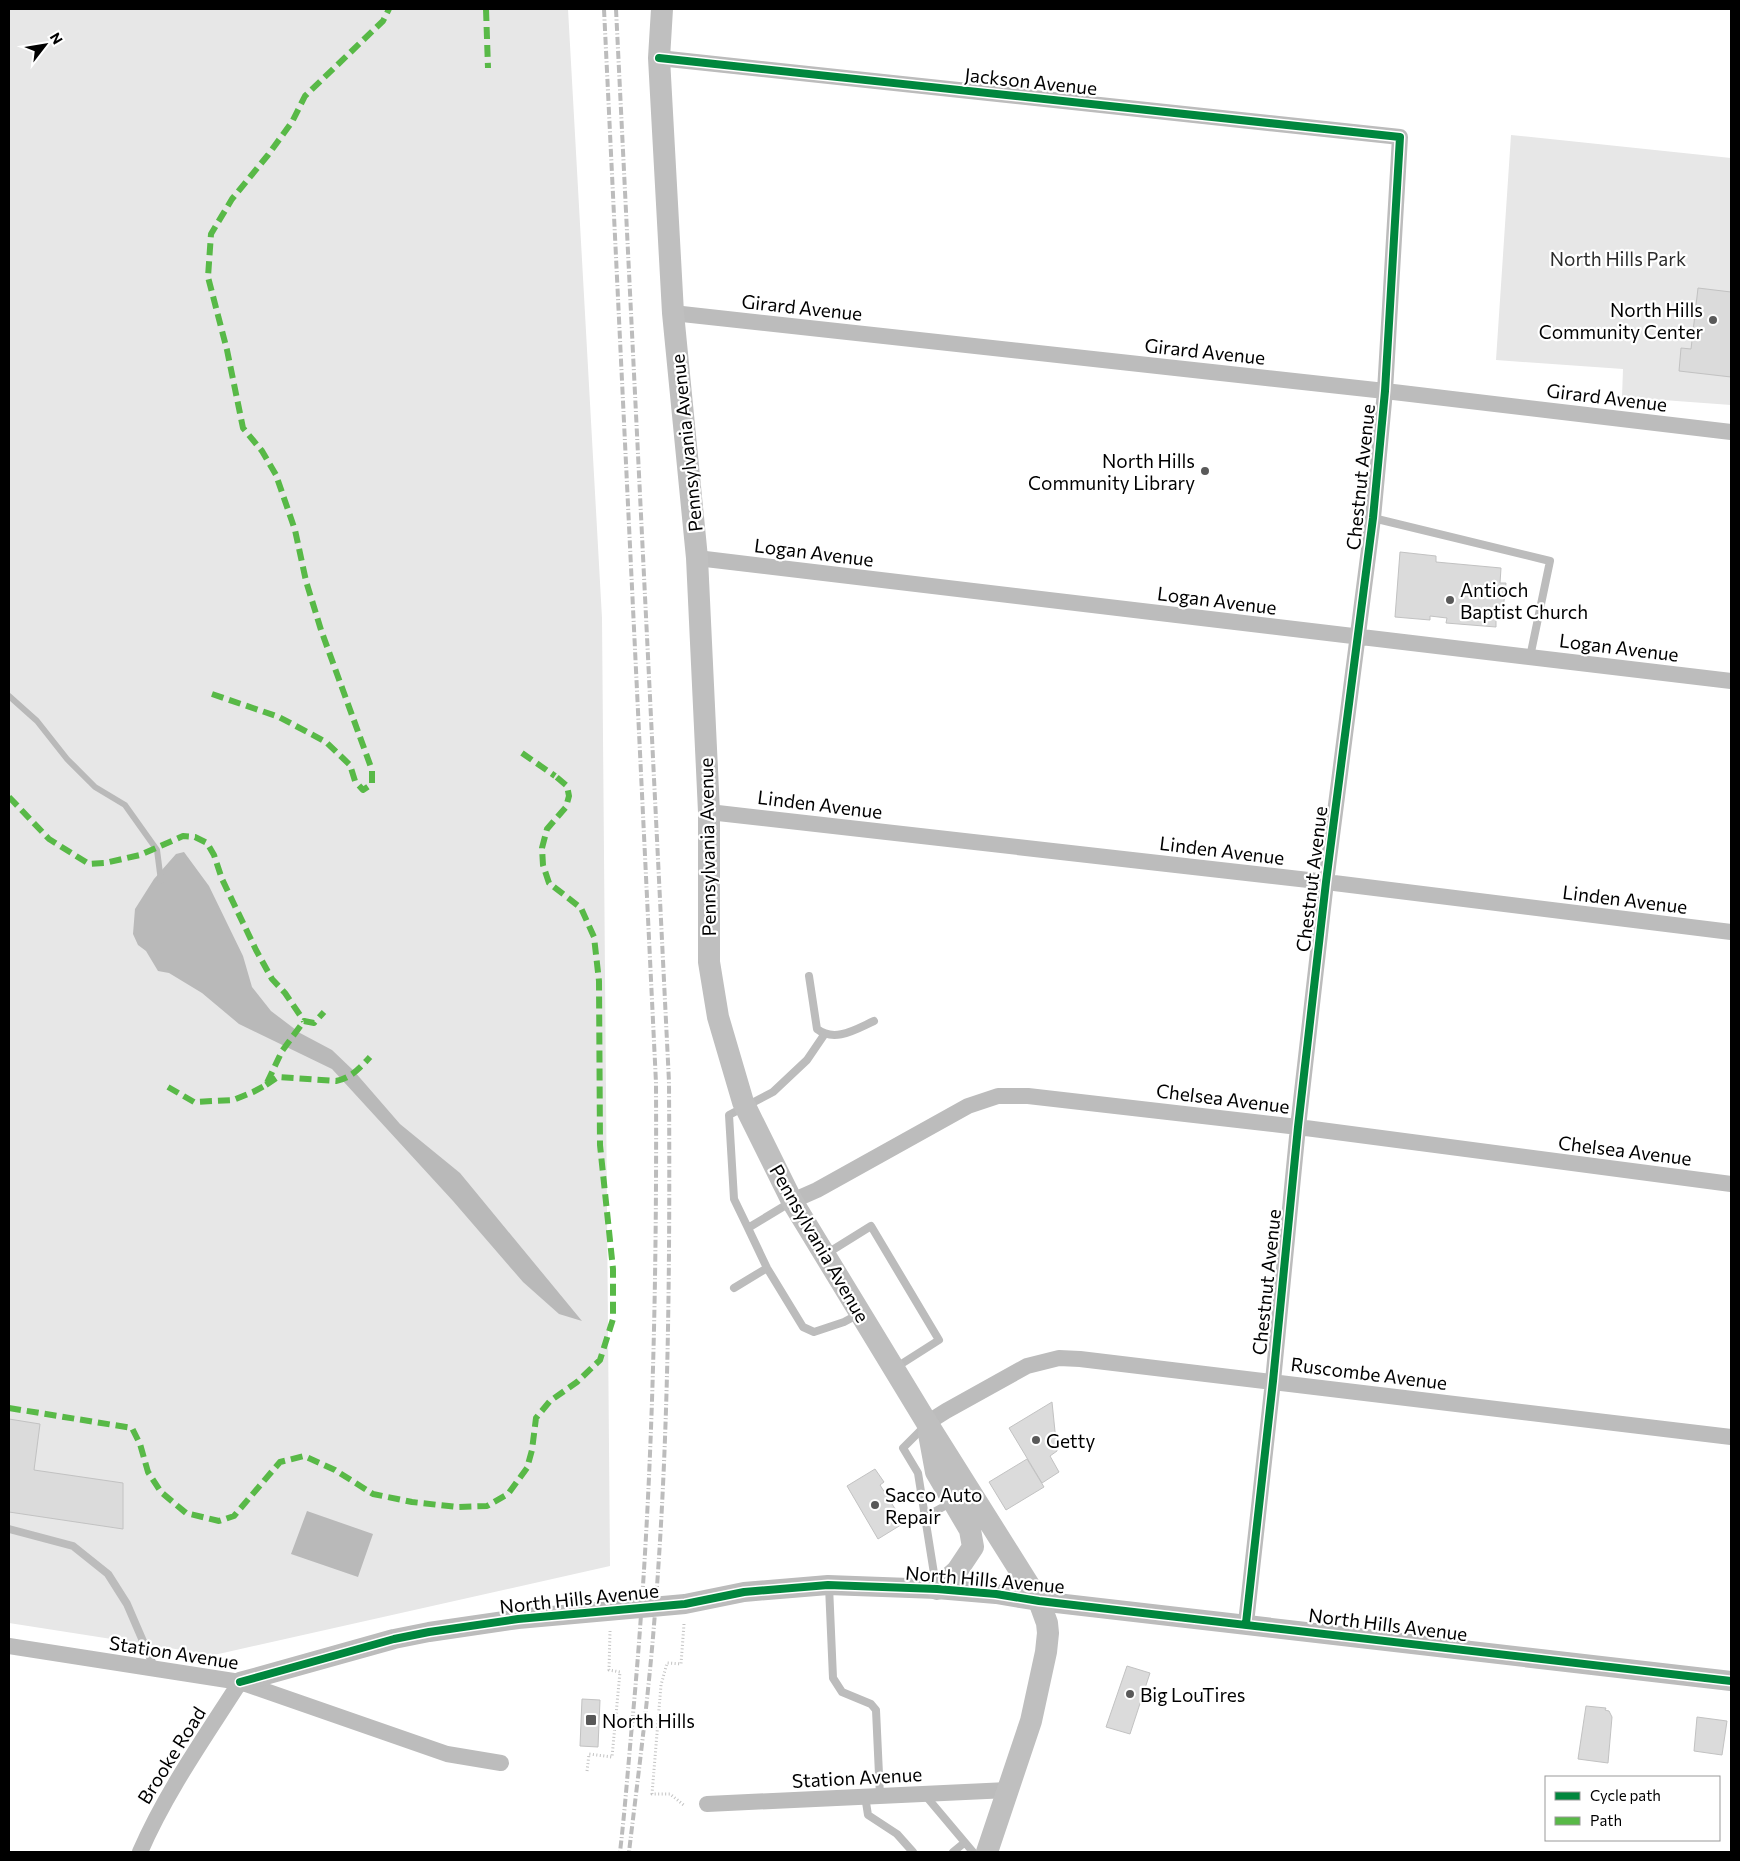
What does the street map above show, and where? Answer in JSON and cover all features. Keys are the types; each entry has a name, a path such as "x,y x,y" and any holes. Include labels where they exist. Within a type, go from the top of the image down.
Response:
{"main road":[{"name":"Pennsylvania Avenue","path":"662,9 659,58 673,313 697,558 709,812 709,962 718,1017 745,1107 792,1201 927,1423 1039,1600 1047,1623 1046,1652 1031,1721 987,1852"},
{"path":"927,1423 936,1472 970,1530 973,1547 957,1571 937,1589"}],"street":[{"name":"Jackson Avenue","path":"659,58 1400,138"},
{"name":"Chestnut Avenue","path":"1246,1624 1273,1381 1298,1127 1326,882 1373,518 1385,391 1400,138"},
{"name":"Girard Avenue","path":"673,313 1385,391 1731,432"},
{"name":"Logan Avenue","path":"697,558 1731,681"},
{"name":"Linden Avenue","path":"709,812 1326,882 1731,932"},
{"name":"Chelsea Avenue","path":"792,1201 818,1190 968,1106 998,1096 1028,1096 1298,1127 1731,1184"},
{"name":"Ruscombe Avenue","path":"927,1423 1027,1366 1059,1358 1273,1381 1731,1437"},
{"name":"North Hills Avenue","path":"240,1682 385,1642 436,1631 518,1619 685,1604 744,1592 828,1585 937,1589 996,1594 1731,1681"},
{"name":"Station Avenue","path":"9,1646 240,1682 447,1754 501,1763"},
{"name":"Brooke Road","path":"140,1852 170,1792 240,1682"},
{"name":"Station Avenue","path":"706,1804 1008,1790"}],"lane":[{"path":"1373,518 1550,561 1530,657"},
{"path":"809,976 817,1029 824,1034 845,1034 874,1021"},
{"path":"824,1034 807,1060 774,1092 729,1115 734,1199 767,1268 803,1327 814,1332 844,1322 860,1313"},
{"path":"748,1228 792,1201"},
{"path":"824,1255 871,1226 939,1340 894,1369"},
{"path":"734,1288 767,1268"},
{"path":"927,1423 903,1448 918,1473 937,1589"},
{"path":"925,1517 953,1502"},
{"path":"9,1529 73,1546 108,1574 127,1604 155,1669"},
{"path":"828,1585 833,1678 842,1692 870,1704 876,1710 872,1796 868,1815 898,1834 913,1852"},
{"path":"924,1794 973,1852"},
{"path":"953,1852 964,1843"}],"path":[{"path":"684,1622 681,1664 667,1663 661,1685 652,1794 670,1794 685,1806"},
{"path":"586,1771 589,1754 612,1757 620,1672 610,1670 610,1625"}],"green space":[{"path":"9,9 568,9 602,618 610,1566 214,1655 9,1623"},
{"name":"North Hills Park","path":"1511,135 1731,158 1731,405 1622,397 1623,369 1496,360"}],"shaded area":[{"path":"184,852 209,886 243,956 252,987 271,1011 300,1033 332,1050 354,1071 400,1124 460,1173 582,1321 559,1314 523,1282 453,1201 332,1069 239,1024 202,993 169,973 158,971 146,951 138,945 133,934 135,909 154,879 176,854"},
{"path":"307,1511 373,1534 358,1577 291,1554"}],"building":[{"name":"North Hills Community Center","path":"1698,288 1731,292 1731,377 1679,371 1681,348 1691,349"},
{"name":"Antioch Baptist Church","path":"1400,552 1436,556 1436,562 1501,568 1500,583 1506,583 1502,619 1496,618 1496,627 1446,623 1447,618 1430,616 1430,620 1395,617"},
{"name":"Getty","path":"1052,1402 1057,1451 1050,1456 1059,1472 1042,1483 1009,1428"},
{"path":"9,1419 40,1424 34,1470 123,1483 123,1529 9,1512"},
{"name":"Getty","path":"1027,1459 1044,1487 1006,1510 989,1482"},
{"name":"Sacco Auto Repair","path":"875,1469 884,1482 880,1485 904,1523 878,1539 847,1486"},
{"name":"Big LouTires","path":"1127,1666 1150,1673 1130,1734 1106,1727"},
{"path":"582,1699 600,1700 598,1747 580,1746"},
{"path":"1586,1706 1606,1708 1605,1710 1609,1711 1612,1717 1608,1763 1578,1759"},
{"path":"1697,1717 1727,1721 1722,1755 1694,1751"}],"waterway":[{"path":"9,696 37,721 67,759 95,787 125,805 157,850 161,881"}],"railway":[{"path":"604,9 656,1083 654,1324 649,1484 639,1645 620,1852"},
{"path":"616,9 669,1082 669,1286 663,1489 652,1653 629,1852"}],"marked path":[{"path":"212,694 279,717 326,742 350,765 355,781 363,790 372,784 372,770 321,630 306,581 295,530 276,475 262,451 243,428 227,350 208,277 211,234 232,199 292,122 305,96 383,21 389,9"},
{"path":"486,9 488,68"},
{"path":"522,753 555,776"},
{"path":"9,1408 132,1428 140,1444 148,1472 161,1492 186,1513 219,1521 234,1516 280,1462 304,1456 335,1470 373,1494 412,1502 457,1507 487,1506 508,1494 527,1468 532,1450 536,1418 550,1401 577,1382 600,1360 613,1319 613,1269 600,1145 599,981 594,937 581,908 549,883 543,865 542,848 547,829 566,807 569,796 567,786 553,774"},
{"path":"9,797 49,839 89,864 105,863 140,855 183,836 195,837 207,843 256,950 272,979 285,993 304,1021"},
{"path":"168,1087 194,1102 233,1100 253,1092 266,1085 282,1051 304,1021 314,1023 324,1012"},
{"path":"266,1085 278,1077 341,1080 355,1072 370,1057"}],"cycle path":[{"path":"659,58 1400,137 1385,391 1373,518 1326,882 1298,1127 1273,1381 1246,1623"},
{"path":"240,1682 394,1639 429,1632 518,1619 685,1604 744,1592 828,1585 937,1589 996,1594 1039,1601 1731,1681"}],"place":[{"name":"North Hills Community Center","path":"1713,320"},
{"name":"North Hills Community Library","path":"1205,471"},
{"name":"Antioch Baptist Church","path":"1450,600"},
{"name":"Getty","path":"1036,1440"},
{"name":"Sacco Auto Repair","path":"875,1505"},
{"name":"Big LouTires","path":"1130,1694"},
{"name":"North Hills","path":"591,1720"}]}
